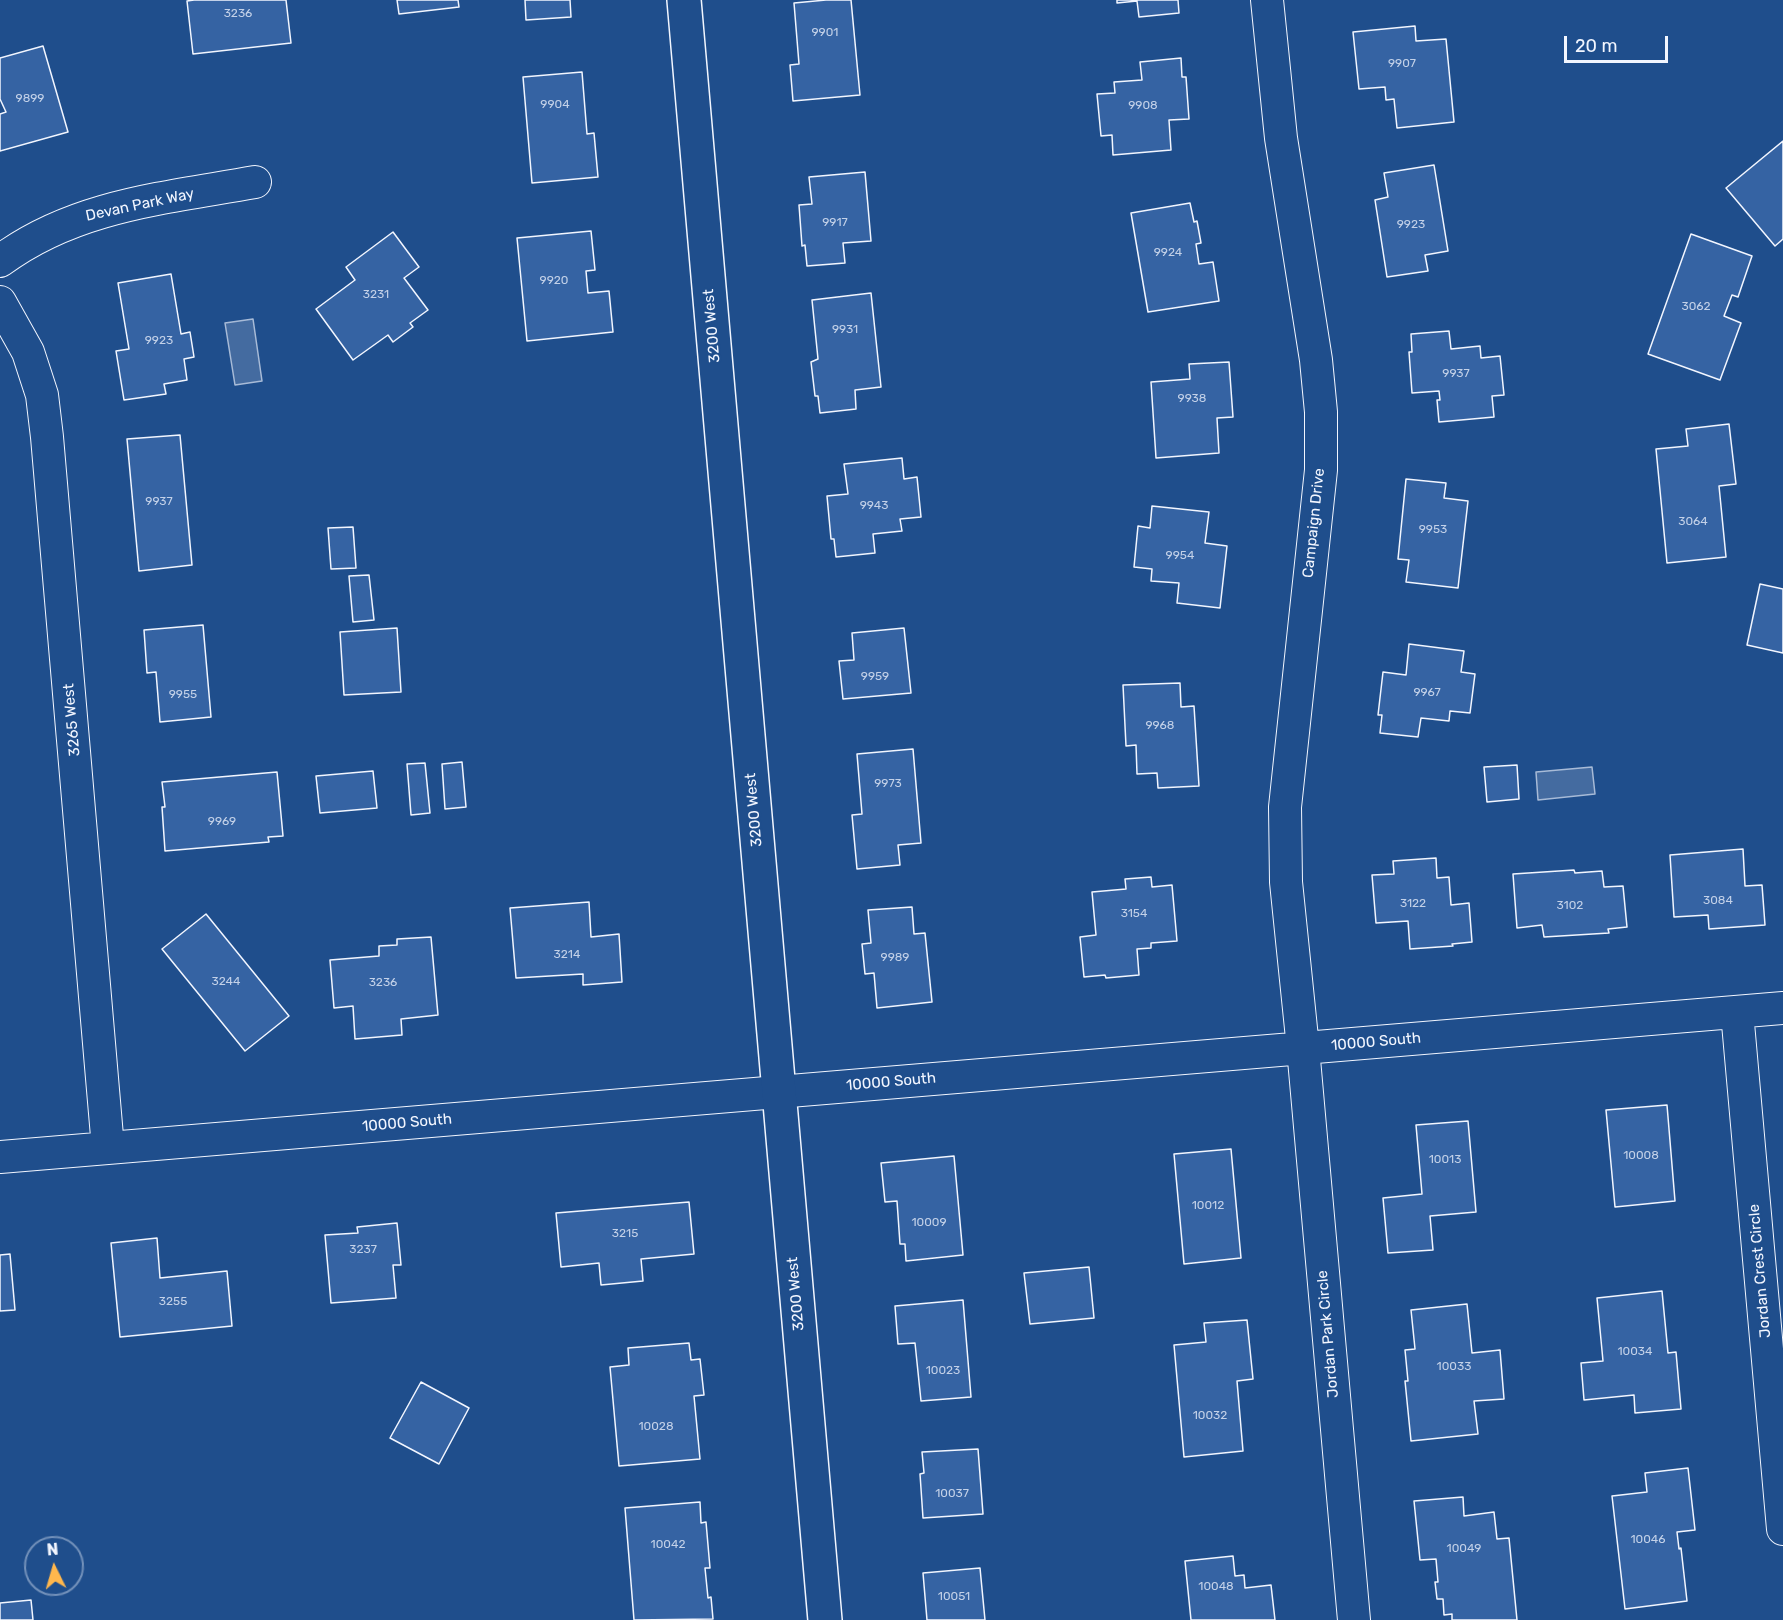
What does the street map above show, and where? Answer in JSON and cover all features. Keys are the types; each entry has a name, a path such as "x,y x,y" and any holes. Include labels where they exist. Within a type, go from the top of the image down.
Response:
{"street":[{"name":"3200 West","path":"684,0 825,1620"},
{"name":"Campaign Drive","path":"1267,0 1281,138 1316,360 1321,412 1321,470 1285,807 1286,882 1303,1048"},
{"name":"Devan Park Way","path":"0,261 41,234 84,216 111,208 255,182"},
{"name":"3265 West","path":"0,302 28,352 42,395 108,1148"},
{"name":"10000 South","path":"0,1157 1783,1008"},
{"name":"Jordan Crest Circle","path":"1737,1012 1783,1529"},
{"name":"Jordan Park Circle","path":"1303,1048 1354,1620"}],"water":[{"path":"253,319 262,381 235,385 225,323"},
{"path":"1592,767 1595,794 1538,800 1536,772"}],"building":[{"path":"286,0 291,43 193,54 187,1"},
{"path":"397,0 458,0 459,7 399,14"},
{"path":"525,0 570,0 571,17 526,20"},
{"path":"851,0 860,95 793,101 790,65 799,64 794,3"},
{"path":"1117,0 1178,0 1179,13 1139,17 1137,1 1117,3"},
{"path":"1415,26 1416,41 1446,39 1454,122 1397,128 1394,99 1386,100 1385,87 1359,89 1353,32"},
{"path":"43,46 68,132 0,151 0,114 6,112 0,99 0,58"},
{"path":"1181,58 1182,77 1186,77 1189,119 1169,120 1171,150 1113,155 1112,135 1101,136 1097,94 1115,93 1114,82 1142,80 1140,62"},
{"path":"582,72 587,134 594,133 598,177 532,183 523,77"},
{"path":"1783,141 1783,239 1775,246 1726,188"},
{"path":"1434,165 1448,251 1425,255 1428,271 1387,277 1375,200 1388,197 1384,173"},
{"path":"865,172 871,241 843,243 845,263 807,266 805,245 802,246 799,205 812,204 809,177"},
{"path":"1190,203 1194,222 1197,221 1201,243 1196,244 1199,264 1213,262 1219,301 1148,312 1131,213"},
{"path":"591,231 595,270 586,271 588,293 609,291 613,332 527,341 517,238"},
{"path":"393,232 419,267 404,278 428,310 410,323 413,327 393,342 388,335 353,360 316,309 355,280 346,267"},
{"path":"1691,234 1752,256 1738,297 1732,295 1724,316 1741,323 1720,380 1648,354"},
{"path":"171,274 181,334 190,332 194,357 184,359 187,380 164,384 166,394 124,400 116,351 129,349 118,283"},
{"path":"871,293 881,387 855,390 856,409 820,413 818,396 815,396 811,362 818,359 812,300"},
{"path":"1449,331 1451,349 1480,346 1481,358 1500,356 1504,395 1492,396 1494,417 1439,422 1437,400 1440,400 1439,391 1412,393 1409,352 1412,352 1411,334"},
{"path":"1229,362 1233,417 1217,418 1219,453 1156,458 1151,382 1190,379 1189,364"},
{"path":"1729,424 1736,484 1719,486 1726,557 1667,563 1656,449 1688,446 1686,429"},
{"path":"180,435 192,565 139,571 127,439"},
{"path":"902,458 904,479 917,477 921,517 900,519 902,531 873,534 875,553 836,557 834,539 831,539 827,496 848,494 844,464"},
{"path":"1406,479 1446,483 1444,498 1468,501 1458,588 1406,582 1409,560 1398,559"},
{"path":"1152,506 1209,512 1205,543 1227,546 1220,608 1177,603 1179,583 1151,581 1152,569 1134,567 1138,526 1150,528"},
{"path":"353,527 356,568 331,569 328,528"},
{"path":"369,575 374,620 353,622 349,576"},
{"path":"1760,584 1783,589 1783,653 1747,645"},
{"path":"203,625 211,717 160,722 156,672 147,673 144,630"},
{"path":"397,628 401,692 344,695 340,632"},
{"path":"904,628 911,693 843,699 839,661 854,660 852,633"},
{"path":"1409,644 1464,651 1461,672 1475,674 1470,713 1450,711 1449,721 1421,718 1418,737 1380,733 1382,715 1378,715 1383,672 1406,675"},
{"path":"1180,683 1181,707 1194,706 1199,786 1158,788 1157,773 1137,774 1136,745 1126,746 1123,685"},
{"path":"913,749 921,843 898,845 900,865 857,869 852,815 862,814 857,754"},
{"path":"462,762 466,807 445,809 442,764"},
{"path":"425,763 430,813 411,815 407,764"},
{"path":"1517,765 1519,799 1487,802 1484,767"},
{"path":"373,771 377,808 320,813 316,776"},
{"path":"277,772 283,836 268,837 269,842 165,851 162,807 165,807 162,782"},
{"path":"1743,849 1745,886 1762,885 1765,925 1709,929 1708,915 1674,917 1670,855"},
{"path":"1436,858 1437,878 1449,877 1451,905 1469,903 1472,942 1452,944 1453,946 1410,949 1408,921 1376,923 1372,875 1394,874 1393,861"},
{"path":"1574,870 1575,873 1602,871 1604,887 1623,886 1627,927 1608,929 1609,933 1544,937 1542,925 1517,928 1513,874"},
{"path":"1151,877 1152,887 1172,885 1177,941 1151,943 1151,948 1137,949 1139,975 1084,977 1080,937 1096,935 1092,892 1126,889 1125,879"},
{"path":"589,902 591,937 619,934 622,982 583,985 583,974 516,978 510,908"},
{"path":"912,907 914,934 925,933 932,1002 877,1008 874,973 865,974 862,944 871,943 868,910"},
{"path":"206,914 289,1016 245,1051 162,949"},
{"path":"431,937 438,1015 401,1019 402,1035 355,1039 353,1006 334,1008 330,960 379,956 379,946 397,945 397,939"},
{"path":"1667,1105 1675,1201 1615,1207 1606,1110"},
{"path":"1468,1121 1476,1212 1430,1216 1433,1250 1388,1253 1383,1198 1422,1194 1416,1125"},
{"path":"1231,1149 1241,1258 1184,1264 1174,1154"},
{"path":"954,1156 963,1255 906,1261 905,1244 900,1244 897,1201 885,1202 881,1163"},
{"path":"689,1202 694,1254 641,1259 643,1281 601,1285 599,1263 561,1267 556,1213"},
{"path":"397,1223 401,1265 393,1265 396,1298 331,1303 325,1235 358,1233 357,1227"},
{"path":"157,1238 160,1278 227,1271 232,1326 120,1337 111,1243"},
{"path":"10,1254 15,1310 0,1311 0,1255"},
{"path":"1089,1267 1094,1318 1030,1324 1024,1273"},
{"path":"1662,1291 1668,1353 1676,1352 1681,1409 1635,1413 1634,1395 1584,1400 1581,1363 1603,1361 1597,1298"},
{"path":"963,1300 971,1397 921,1401 915,1343 898,1344 895,1306"},
{"path":"1467,1304 1472,1353 1500,1350 1504,1399 1474,1401 1478,1434 1411,1441 1405,1381 1408,1381 1405,1350 1415,1349 1411,1310"},
{"path":"1247,1320 1253,1379 1237,1381 1243,1451 1184,1457 1174,1345 1206,1342 1204,1323"},
{"path":"689,1343 691,1360 700,1359 704,1395 694,1396 700,1459 619,1466 610,1367 629,1365 628,1348"},
{"path":"421,1382 469,1408 439,1464 390,1438"},
{"path":"978,1449 983,1514 923,1518 920,1474 924,1473 922,1452"},
{"path":"1688,1468 1695,1530 1677,1532 1687,1601 1625,1609 1612,1496 1647,1492 1645,1473"},
{"path":"1463,1497 1464,1516 1494,1512 1497,1539 1509,1538 1517,1620 1452,1620 1452,1614 1444,1615 1443,1599 1437,1599 1436,1559 1420,1560 1414,1501"},
{"path":"700,1502 701,1523 706,1522 710,1568 705,1568 713,1619 634,1620 625,1508"},
{"path":"1233,1556 1235,1576 1244,1575 1245,1588 1271,1585 1275,1620 1191,1620 1185,1561"},
{"path":"980,1568 985,1620 927,1620 923,1573"},
{"path":"31,1600 33,1620 0,1620 0,1603"}]}
